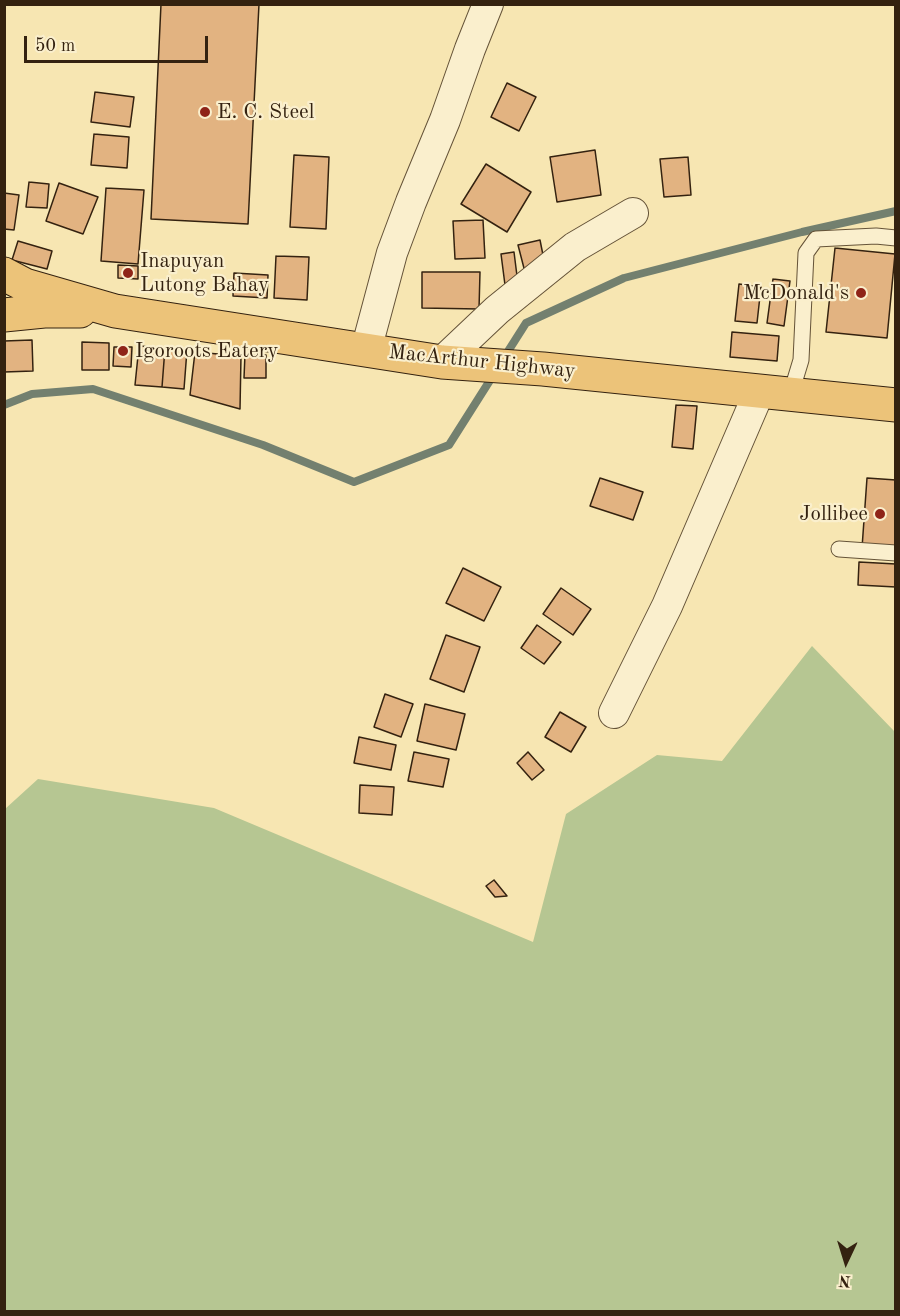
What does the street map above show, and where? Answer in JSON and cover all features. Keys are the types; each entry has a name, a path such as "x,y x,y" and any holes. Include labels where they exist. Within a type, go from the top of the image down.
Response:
{"highway":[{"name":"MacArthur Highway","path":"4,274 24,285 115,311 454,363 775,391 896,405"},
{"path":"4,315 44,311 115,311"}],"street":[{"path":"366,350 392,253 488,4"},
{"path":"454,363 497,310 575,247 633,213"},
{"path":"614,713 775,391"}],"lane":[{"path":"775,391 801,360 806,254 816,239 876,236 896,238"},
{"path":"839,549 896,554"}],"green space":[{"path":"812,646 895,732 895,1311 5,1311 5,809 38,779 214,808 533,942 566,814 657,755 722,761"}],"building":[{"name":"E. C. Steel","path":"161,4 259,4 248,224 151,219"},
{"path":"507,83 536,97 519,131 491,117"},
{"path":"95,92 134,97 130,127 91,122"},
{"path":"94,134 129,137 127,168 91,165"},
{"path":"595,150 601,195 557,202 550,157"},
{"path":"294,155 329,157 326,229 290,227"},
{"path":"688,157 691,195 664,197 660,159"},
{"path":"486,164 531,192 507,232 461,204"},
{"path":"29,182 49,184 47,208 26,207"},
{"path":"59,183 98,197 83,234 46,221"},
{"path":"106,188 144,190 138,264 101,261"},
{"path":"4,193 19,195 14,230 4,229"},
{"path":"483,220 485,258 455,259 453,221"},
{"path":"540,240 546,270 526,276 518,245"},
{"path":"18,241 52,251 47,269 12,260"},
{"name":"McDonald's","path":"835,248 895,254 887,338 826,332"},
{"path":"514,252 518,284 505,285 501,254"},
{"path":"276,256 309,257 307,300 274,298"},
{"path":"118,265 138,266 138,279 118,278"},
{"path":"422,272 480,272 479,309 422,308"},
{"path":"234,273 268,275 267,298 233,296"},
{"path":"773,279 790,281 784,326 767,323"},
{"path":"739,284 761,287 757,323 735,321"},
{"path":"732,332 779,336 777,361 730,357"},
{"path":"32,340 33,371 4,372 4,341"},
{"path":"82,342 109,343 109,370 82,370"},
{"path":"139,346 165,348 162,387 135,385"},
{"path":"114,347 132,347 131,367 113,366"},
{"path":"165,348 187,350 184,389 162,387"},
{"path":"195,352 241,356 240,409 190,395"},
{"path":"245,354 266,355 266,378 244,378"},
{"path":"676,405 697,406 693,449 672,447"},
{"path":"600,478 643,492 633,520 590,506"},
{"name":"Jollibee","path":"867,478 896,480 896,550 862,548"},
{"path":"859,562 896,564 896,587 858,585"},
{"path":"463,568 501,587 484,621 446,603"},
{"path":"561,588 591,609 573,635 543,614"},
{"path":"537,625 561,642 544,664 521,648"},
{"path":"446,635 480,647 464,692 430,679"},
{"path":"385,694 413,704 401,737 374,727"},
{"path":"425,704 465,714 456,750 417,741"},
{"path":"560,712 586,727 571,752 545,737"},
{"path":"359,737 396,745 391,770 354,763"},
{"path":"414,752 449,759 443,787 408,781"},
{"path":"528,752 544,770 532,780 517,763"},
{"path":"360,785 394,787 392,815 359,813"},
{"path":"494,880 507,896 495,897 486,886"}],"waterway":[{"path":"505,356 526,323 624,278 802,232 896,211"},
{"path":"4,405 32,394 93,389 263,445 354,482 449,445 494,374"}],"place":[{"name":"E. C. Steel","path":"205,112"},
{"name":"Inapuyan Lutong Bahay","path":"128,273"},
{"name":"McDonald's","path":"861,293"},
{"name":"Igoroots Eatery","path":"123,351"},
{"name":"Jollibee","path":"880,514"}]}
